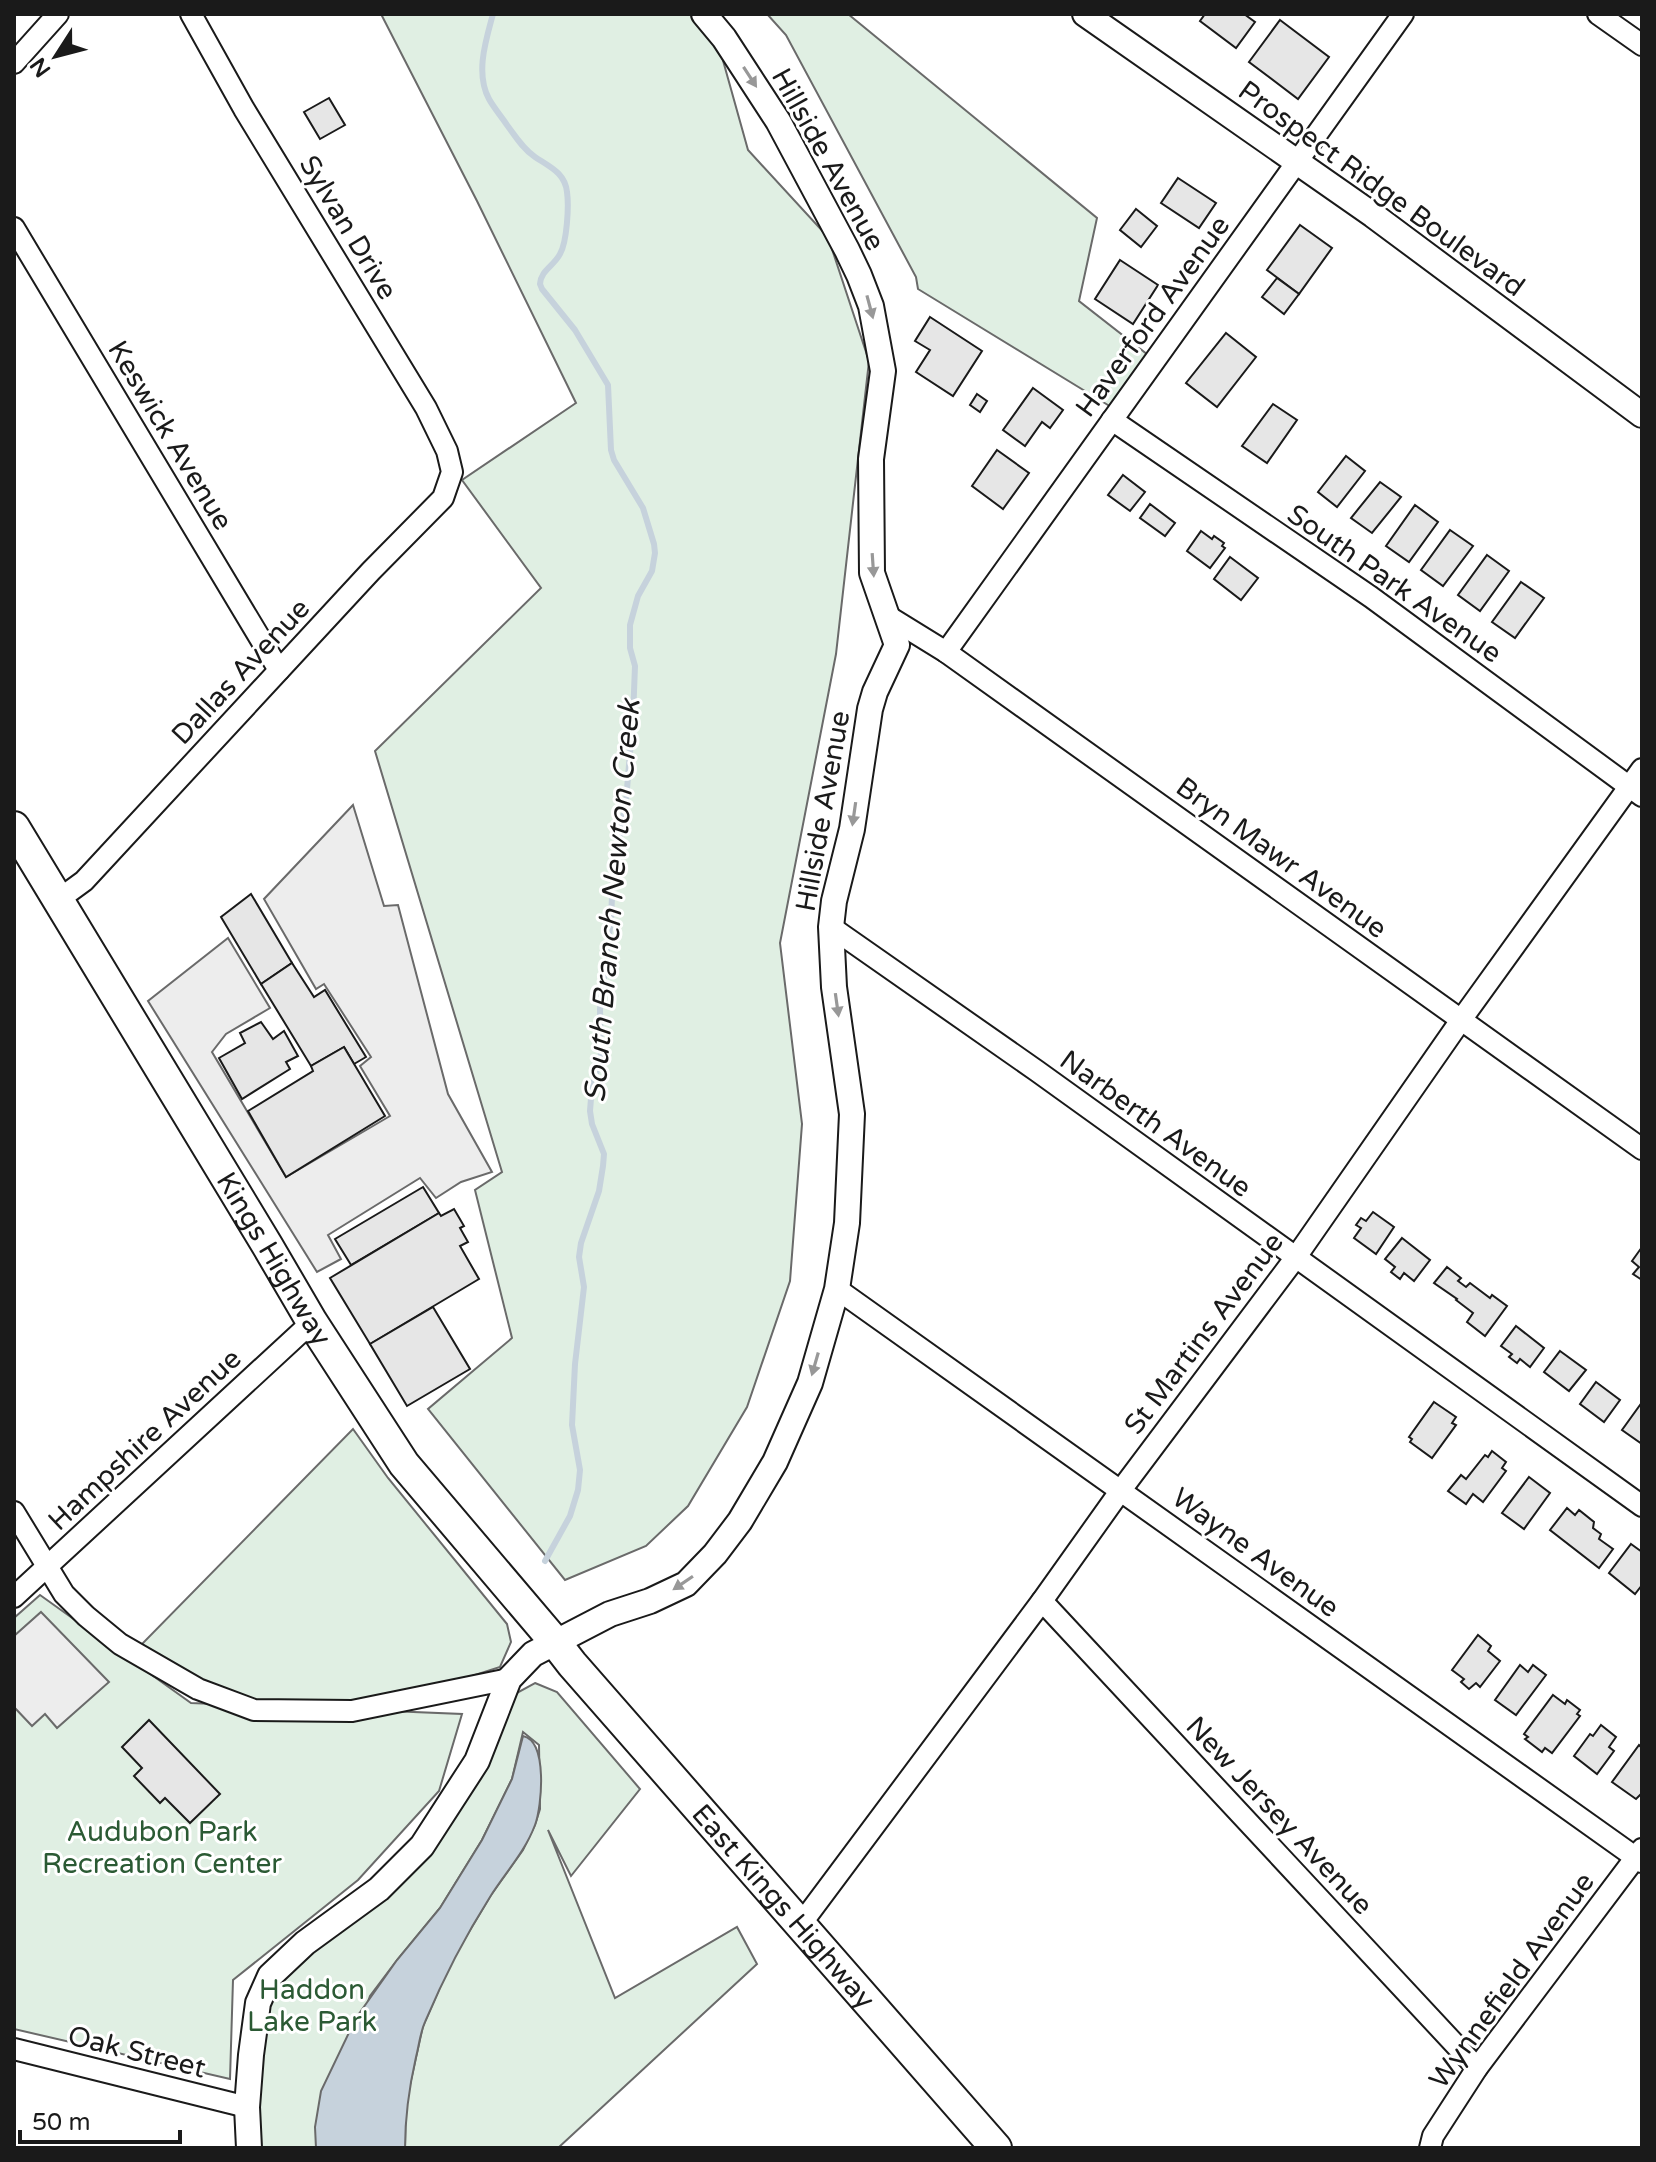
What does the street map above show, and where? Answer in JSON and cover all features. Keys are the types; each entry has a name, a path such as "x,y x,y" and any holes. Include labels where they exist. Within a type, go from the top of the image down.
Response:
{"main road":[{"name":"Kings Highway","path":"14,827 312,1322 404,1464 564,1653"},
{"name":"East Kings Highway","path":"564,1653 996,2148"}],"street":[{"path":"14,63 58,14"},
{"name":"Sylvan Drive","path":"191,14 244,109 426,408 447,451 452,472"},
{"name":"Hillside Avenue","path":"509,1679 533,1654 564,1653 610,1614 650,1601 686,1584 715,1554 740,1521 775,1462 810,1383 837,1289 847,1223 852,1114 834,987 831,927 834,901 852,829 870,709 897,645 872,573 871,459 883,371 871,306 847,250 778,121 724,38 704,14"},
{"name":"Prospect Ridge Boulevard","path":"1085,14 1373,215 1642,415"},
{"name":"Haverford Avenue","path":"946,652 1403,14"},
{"path":"1598,14 1642,45"},
{"name":"Keswick Avenue","path":"14,228 279,670"},
{"name":"South Park Avenue","path":"1112,420 1371,597 1635,791"},
{"name":"Dallas Avenue","path":"58,900 84,881 371,571 443,498 452,472"},
{"name":"Bryn Mawr Avenue","path":"886,615 946,652 1642,1149"},
{"name":"St Martins Avenue","path":"801,1924 1296,1257 1461,1020 1635,791 1642,769"},
{"name":"Narberth Avenue","path":"831,927 1642,1506"},
{"name":"Wayne Avenue","path":"837,1289 1640,1856"},
{"name":"Hampshire Avenue","path":"14,1597 312,1322"},
{"path":"14,1512 64,1594 86,1616 120,1644 198,1689 254,1710 352,1711 509,1679"},
{"name":"New Jersey Avenue","path":"1042,1601 1477,2068"},
{"path":"249,2148 247,2107 251,2055 258,2003 270,1976 305,1943 379,1889 422,1846 477,1761 509,1679"},
{"name":"Wynnefield Avenue","path":"1430,2148 1433,2136 1477,2068 1640,1856"},
{"name":"Oak Street","path":"14,2049 247,2107"}],"green space":[{"path":"381,14 710,14 748,150 828,237 869,361 836,654 780,943 802,1124 790,1281 747,1407 688,1506 646,1546 565,1580 428,1409 512,1338 475,1190 502,1172 375,751 541,588 462,480 576,403"},
{"path":"767,14 848,14 1097,218 1079,301 1157,362 1121,413 918,289 916,277 786,35"},
{"path":"353,1429 388,1478 507,1624 511,1642 500,1667 444,1685 355,1703 257,1700 200,1682 141,1645"},
{"name":"Audubon Park Recreation Center","path":"40,1595 191,1703 462,1714 439,1791 358,1880 233,1980 230,2079 14,2029 14,1618"},
{"name":"Haddon Lake Park","path":"535,1683 557,1692 640,1789 571,1876 548,1830 615,1998 737,1927 757,1964 558,2148 405,2148 406,2103 423,2026 451,1962 491,1895 523,1850 540,1809 539,1745 523,1732 512,1779 482,1840 440,1908 370,1996 316,2148 257,2148 264,2006 275,1978 385,1891 513,1695"}],"shaded area":[{"path":"353,805 384,906 398,905 448,1094 492,1172 461,1182 436,1198 420,1178 328,1235 341,1259 317,1272 148,1001 228,938 270,1008 226,1034 212,1052 286,1177 390,1116 360,1066 371,1057 324,984 316,989 264,899"},
{"path":"41,1612 109,1682 57,1728 45,1714 32,1726 14,1707 14,1636"},
{"path":"523,1736 531,1740 540,1761 540,1804 535,1825 463,1943 423,2026 409,2091 405,2148 316,2148 315,2127 321,2091 356,2018 397,1960 440,1908 482,1840 512,1779"}],"building":[{"path":"1205,14 1244,14 1255,22 1236,48 1200,21"},
{"path":"1280,20 1329,57 1298,99 1249,62"},
{"path":"329,98 345,125 320,139 304,112"},
{"path":"1178,178 1216,203 1199,228 1161,203"},
{"path":"1136,209 1157,226 1141,247 1120,230"},
{"path":"1300,225 1332,248 1299,294 1267,270"},
{"path":"1120,260 1158,285 1133,324 1095,299"},
{"path":"1277,278 1299,294 1284,314 1262,297"},
{"path":"930,317 982,351 953,396 916,372 930,350 915,341"},
{"path":"1226,333 1256,357 1217,407 1186,383"},
{"path":"1033,388 1063,410 1050,428 1042,422 1025,446 1003,430"},
{"path":"977,394 987,401 980,412 970,405"},
{"path":"1273,404 1297,420 1267,463 1242,446"},
{"path":"997,450 1029,473 1003,509 972,486"},
{"path":"1346,456 1365,471 1337,507 1318,492"},
{"path":"1123,475 1145,492 1130,511 1108,495"},
{"path":"1380,482 1401,497 1372,533 1351,518"},
{"path":"1150,504 1175,523 1165,536 1140,518"},
{"path":"1415,505 1438,522 1409,562 1386,546"},
{"path":"1450,530 1473,546 1443,586 1421,570"},
{"path":"1201,531 1224,543 1222,546 1225,548 1210,568 1187,551"},
{"path":"1487,555 1509,571 1480,611 1458,595"},
{"path":"1230,557 1258,578 1241,600 1214,579"},
{"path":"1521,582 1544,598 1515,638 1492,622"},
{"path":"251,894 292,963 261,984 221,917"},
{"path":"292,963 314,997 325,990 366,1057 354,1064 344,1047 311,1066 261,984"},
{"path":"261,1022 273,1039 284,1031 298,1056 286,1062 290,1069 242,1099 219,1058 245,1043 240,1033"},
{"path":"344,1047 385,1116 286,1177 248,1111 313,1071 311,1066"},
{"path":"423,1187 439,1213 351,1265 335,1239"},
{"path":"454,1209 464,1226 460,1228 468,1242 460,1246 479,1279 370,1344 330,1278 439,1213 441,1216"},
{"path":"1373,1212 1394,1227 1376,1254 1354,1238 1361,1228 1356,1225 1361,1218 1366,1221"},
{"path":"1402,1238 1430,1260 1414,1281 1404,1273 1400,1279 1391,1272 1395,1267 1385,1259"},
{"path":"1642,1247 1642,1280 1633,1274 1639,1267 1632,1261"},
{"path":"1447,1267 1461,1278 1458,1281 1466,1287 1470,1283 1507,1306 1485,1336 1467,1322 1473,1313 1434,1283"},
{"path":"433,1307 470,1369 407,1406 370,1344"},
{"path":"1516,1326 1544,1348 1530,1367 1520,1359 1517,1363 1509,1357 1512,1354 1501,1346"},
{"path":"1560,1351 1586,1370 1569,1391 1544,1372"},
{"path":"1596,1382 1620,1400 1604,1422 1580,1404"},
{"path":"1434,1402 1456,1417 1452,1423 1456,1425 1432,1458 1410,1442 1412,1439 1409,1437"},
{"path":"1640,1405 1642,1407 1642,1444 1622,1430"},
{"path":"1492,1451 1506,1462 1502,1468 1506,1471 1483,1502 1473,1494 1466,1504 1448,1491 1461,1475 1466,1479 1485,1455 1488,1457"},
{"path":"1529,1477 1550,1493 1524,1529 1502,1513"},
{"path":"1567,1508 1575,1515 1579,1510 1594,1522 1593,1528 1601,1534 1599,1539 1613,1549 1599,1568 1550,1530"},
{"path":"1631,1544 1642,1552 1642,1585 1635,1594 1609,1573"},
{"path":"1478,1635 1491,1646 1488,1651 1500,1661 1480,1687 1476,1683 1469,1689 1461,1682 1464,1679 1452,1670"},
{"path":"1520,1665 1528,1672 1533,1665 1546,1675 1516,1715 1495,1700"},
{"path":"1553,1695 1565,1704 1567,1700 1580,1710 1577,1714 1580,1716 1552,1753 1545,1748 1542,1752 1525,1739 1528,1737 1524,1734"},
{"path":"149,1720 220,1794 190,1823 165,1798 160,1803 134,1776 142,1768 122,1747"},
{"path":"1601,1725 1616,1737 1609,1747 1614,1751 1597,1774 1574,1756"},
{"path":"1639,1745 1642,1748 1642,1793 1636,1799 1612,1782"}],"waterway":[{"name":"South Branch Newton Creek","path":"493,14 482,68 489,99 523,146 560,175 566,185 568,206 564,241 540,284 575,330 608,385 611,450 643,508 655,553 652,571 638,596 630,625 630,648 635,666 633,717 626,801 613,874 600,1009 601,1058 592,1086 592,1124 604,1154 599,1191 579,1257 584,1287 572,1425 580,1470 578,1490 570,1516 545,1561"}]}
